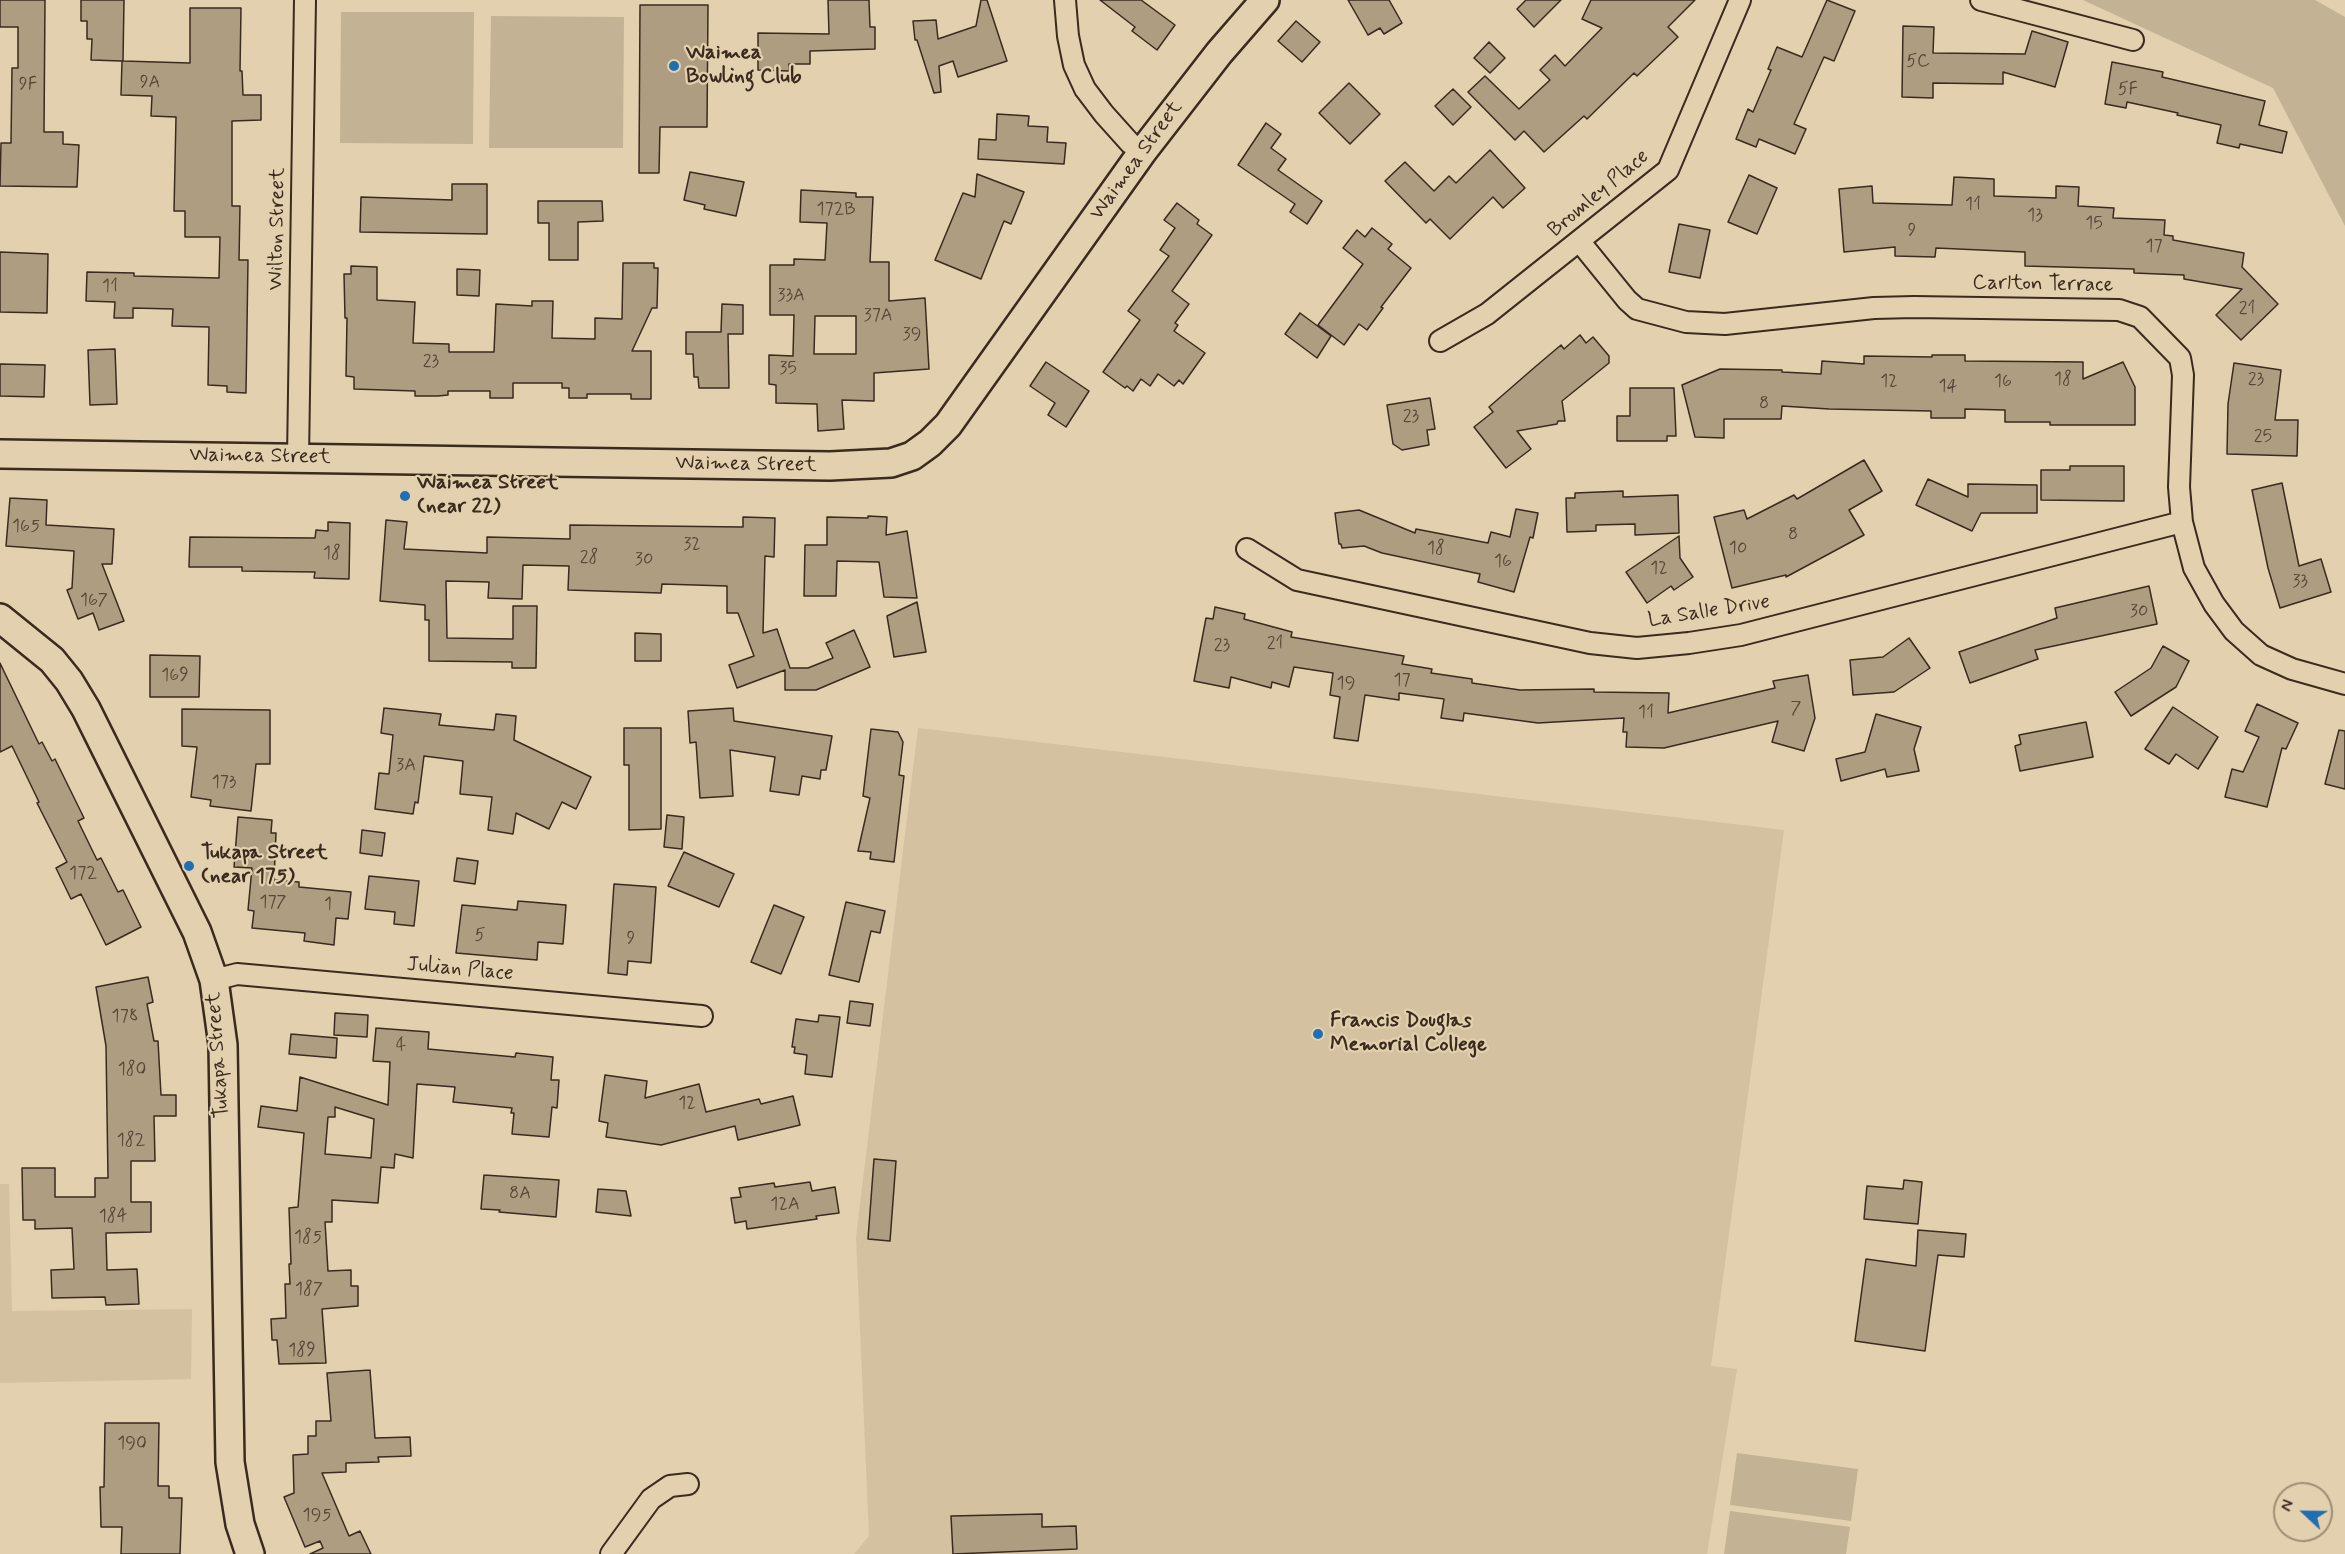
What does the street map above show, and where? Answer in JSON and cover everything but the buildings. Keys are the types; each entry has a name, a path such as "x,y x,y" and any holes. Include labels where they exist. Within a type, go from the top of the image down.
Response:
{"main road":[{"name":"Waimea Street","path":"0,454 830,466 891,463 912,456 930,443 948,425 1143,151 1265,0"},
{"name":"Tukapa Street","path":"0,618 52,660 69,681 86,710 197,932 214,981 223,1045 230,1462 240,1524 250,1554"}],"street":[{"name":"Wilton Street","path":"298,458 305,0"},
{"path":"1065,0 1068,36 1074,65 1085,89 1130,143 1143,151"},
{"name":"Bromley Place","path":"1440,341 1487,314 1668,170 1740,0"},
{"path":"1981,0 2133,40"},
{"name":"Carlton Terrace","path":"1580,242 1637,309 1686,322 1725,324 1874,308 1914,307 2119,310 2140,317 2180,358 2183,375 2179,488 2182,522 2194,568 2214,604 2234,632 2261,655 2292,669 2345,684"},
{"name":"La Salle Drive","path":"1247,549 1297,580 1590,643 1638,648 1741,635 2182,522"},
{"name":"Julian Place","path":"214,981 237,974 702,1016"},
{"path":"611,1554 651,1499 670,1486 688,1484"}],"shaded area":[{"path":"2083,0 2315,0 2345,17 2345,226 2273,88"},
{"path":"341,12 474,12 473,144 340,143"},
{"path":"491,16 624,17 623,148 489,148"},
{"name":"Francis Douglas Memorial College","path":"918,728 1784,830 1711,1366 1737,1369 1707,1554 854,1554 869,1536 856,1237"},
{"path":"0,1184 9,1184 12,1311 192,1309 191,1379 0,1383"},
{"path":"1737,1453 1858,1469 1851,1521 1730,1505"},
{"path":"1730,1511 1850,1527 1846,1554 1724,1554"}],"place":[{"name":"Waimea Bowling Club","path":"674,66"},
{"name":"Waimea Street (near 22)","path":"405,496"},
{"name":"Tukapa Street (near 175)","path":"189,866"},
{"name":"Francis Douglas Memorial College","path":"1318,1034"}]}
